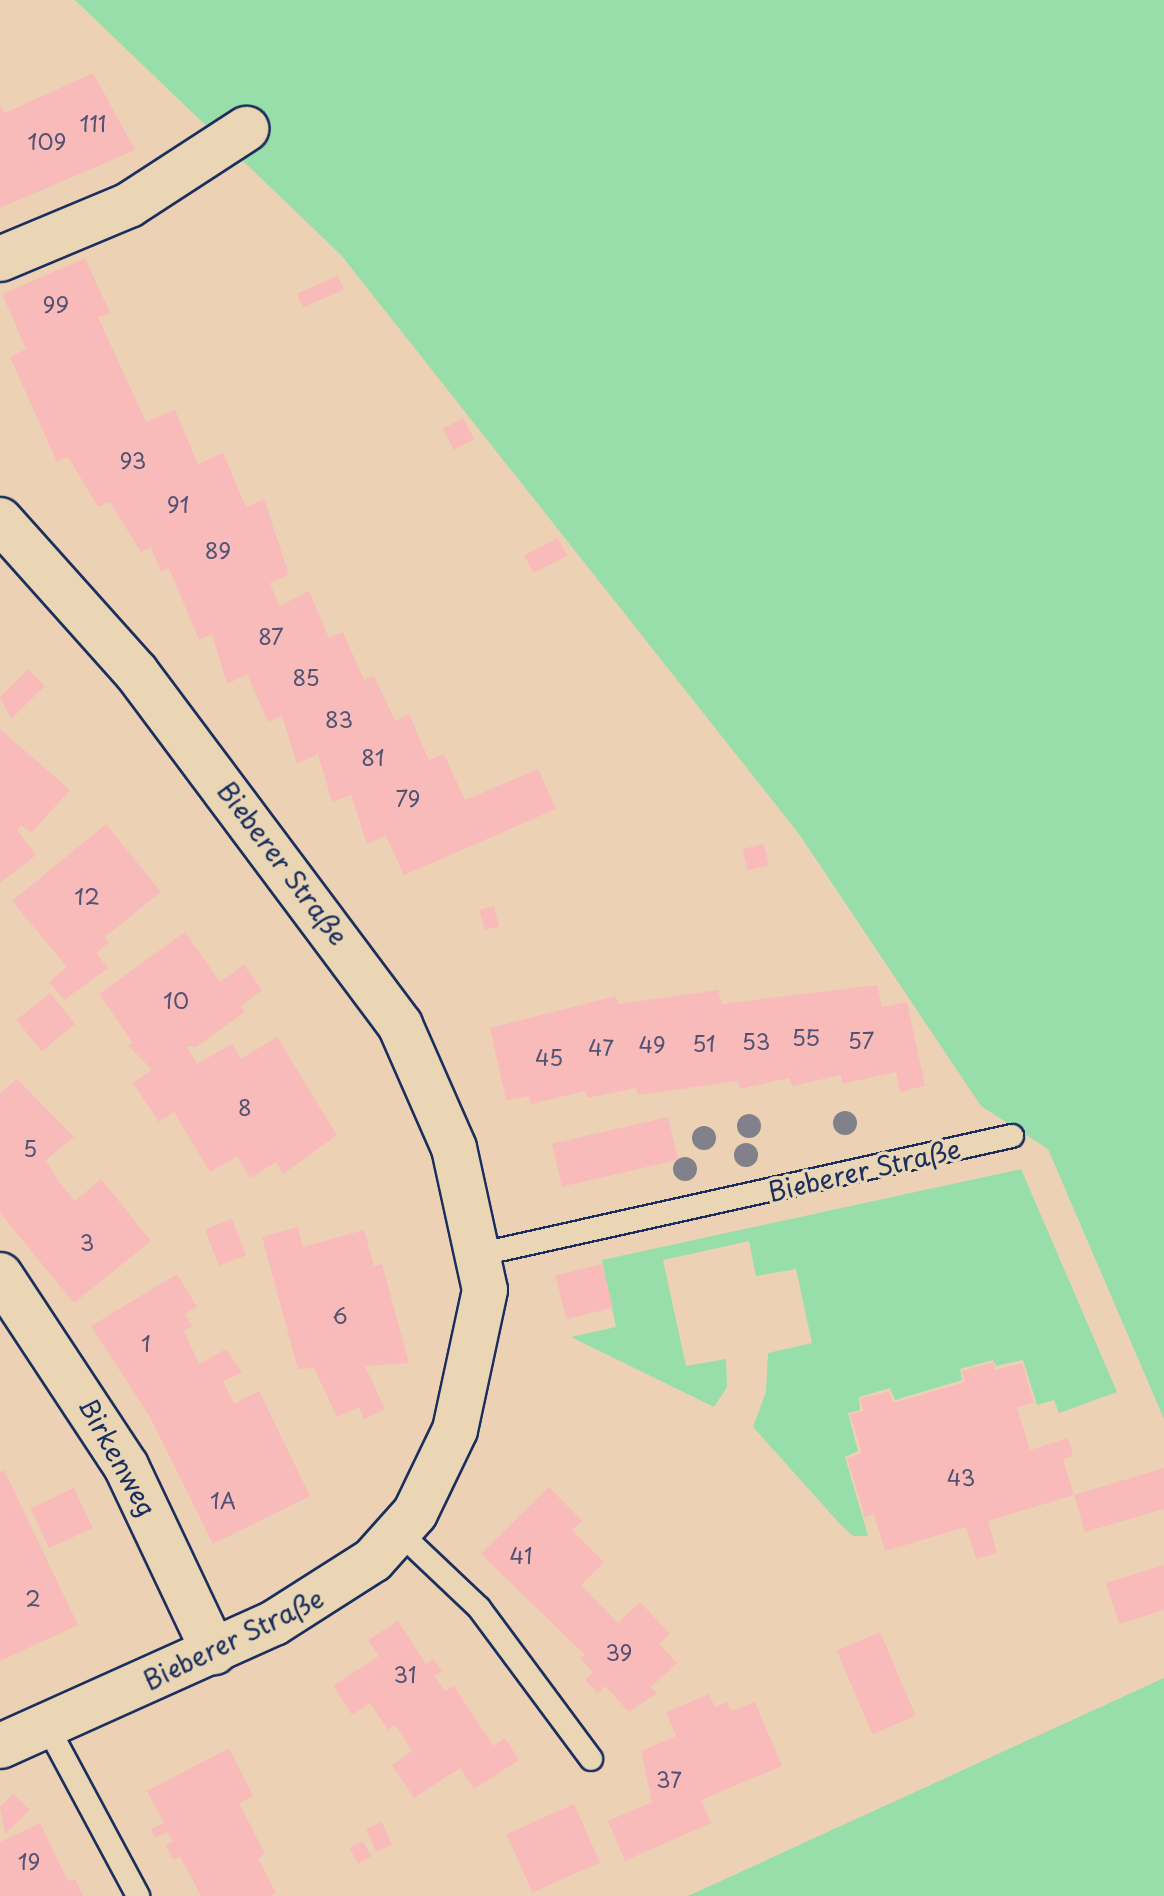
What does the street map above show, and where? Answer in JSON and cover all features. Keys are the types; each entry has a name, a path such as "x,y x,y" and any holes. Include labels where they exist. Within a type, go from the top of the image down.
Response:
{"street":[{"path":"0,259 129,205 246,129"},
{"name":"Bieberer Straße","path":"0,520 136,672 400,1025 454,1148 481,1254 480,1334 455,1430 399,1532 313,1603 214,1652 0,1746"},
{"name":"Birkenweg","path":"0,1275 126,1466 214,1652"}],"lane":[{"name":"Bieberer Straße","path":"481,1254 1012,1136"},
{"path":"399,1532 479,1608 591,1759"},
{"path":"47,1726 138,1896"}],"green space":[{"path":"75,0 1164,0 1164,1419 1048,1149 981,1106 799,834 341,255"},
{"path":"1021,1169 1117,1392 1059,1413 1054,1400 1037,1405 1023,1360 996,1366 993,1360 960,1369 962,1380 895,1400 890,1388 859,1397 860,1410 848,1413 858,1451 845,1457 868,1536 853,1536 840,1524 753,1427 766,1392 768,1353 812,1343 796,1269 756,1276 749,1241 663,1260 686,1366 726,1359 727,1387 714,1407 571,1337 616,1327 602,1260"},
{"path":"1164,1678 1164,1896 688,1896"}],"building":[{"path":"93,73 135,150 0,208 0,106 5,113"},
{"path":"85,258 110,313 98,317 146,422 175,410 198,464 223,453 246,507 264,499 289,575 270,583 279,606 309,591 329,638 343,632 364,680 374,676 395,721 409,714 429,760 444,754 465,800 538,769 556,809 404,875 386,836 367,844 351,795 332,802 318,754 297,764 282,716 268,722 247,674 227,684 212,634 199,640 169,568 161,572 151,547 141,552 110,502 98,507 68,457 57,462 10,357 26,349 2,294"},
{"path":"338,276 344,290 302,307 297,294"},
{"path":"463,418 474,439 454,450 443,429"},
{"path":"558,538 567,556 533,573 524,555"},
{"path":"28,669 45,686 11,719 0,697"},
{"path":"0,729 70,790 31,833 21,825 17,830 36,855 0,883"},
{"path":"106,824 161,892 105,937 109,942 96,953 108,968 64,1000 49,982 67,967 12,901"},
{"path":"764,844 769,865 748,870 743,849"},
{"path":"494,906 499,926 485,930 479,910"},
{"path":"185,932 220,982 244,965 262,990 241,1006 245,1012 196,1047 186,1046 197,1064 232,1044 241,1059 277,1037 337,1135 283,1174 276,1162 250,1178 237,1156 210,1172 174,1112 159,1122 133,1083 152,1070 128,1045 133,1043 99,994"},
{"path":"877,985 882,1007 907,1002 925,1086 900,1092 896,1072 842,1084 841,1075 792,1086 789,1078 740,1089 738,1081 638,1095 636,1088 587,1098 586,1091 531,1104 529,1096 506,1100 490,1028 616,996 618,1004 718,990 722,1004"},
{"path":"50,993 75,1024 42,1051 17,1020"},
{"path":"17,1079 74,1137 46,1160 58,1181 75,1201 101,1179 151,1241 74,1303 0,1213 0,1093"},
{"path":"668,1117 678,1160 562,1187 552,1144"},
{"path":"232,1219 246,1255 219,1266 205,1229"},
{"path":"298,1227 303,1247 364,1230 374,1266 382,1264 409,1363 365,1366 385,1409 364,1419 359,1407 337,1417 314,1368 298,1369 262,1237"},
{"path":"602,1264 613,1308 566,1319 555,1276"},
{"path":"177,1274 197,1307 185,1314 192,1326 184,1331 199,1364 226,1349 242,1373 223,1381 234,1404 259,1391 310,1496 213,1544 150,1417 91,1326"},
{"path":"993,1362 995,1370 1022,1363 1034,1403 1017,1407 1030,1450 1068,1438 1073,1456 1063,1459 1074,1495 988,1521 997,1553 976,1559 966,1527 885,1551 874,1514 865,1517 847,1458 862,1453 850,1414 864,1411 860,1399 889,1391 893,1403 965,1382 962,1371"},
{"path":"1164,1468 1164,1509 1085,1532 1074,1495"},
{"path":"4,1470 78,1625 0,1661 0,1472"},
{"path":"549,1487 582,1521 572,1530 604,1562 581,1585 618,1623 640,1602 670,1634 659,1644 677,1663 651,1687 657,1693 629,1712 605,1686 598,1693 585,1680 593,1672 580,1658 585,1655 481,1554"},
{"path":"74,1488 93,1528 49,1548 30,1508"},
{"path":"1164,1565 1164,1610 1119,1624 1106,1583"},
{"path":"398,1621 426,1664 433,1659 442,1671 434,1676 445,1691 454,1686 493,1746 505,1738 519,1760 474,1789 460,1768 414,1798 392,1765 412,1751 395,1725 388,1730 370,1703 352,1715 333,1686 379,1656 368,1640"},
{"path":"880,1632 916,1716 872,1734 837,1650"},
{"path":"709,1694 715,1707 727,1702 731,1711 755,1702 782,1766 701,1800 711,1823 625,1861 608,1821 652,1802 641,1751 676,1736 666,1712"},
{"path":"229,1748 253,1796 239,1803 265,1854 258,1858 276,1893 270,1896 201,1896 180,1856 173,1860 166,1845 173,1841 167,1832 155,1838 151,1829 164,1823 147,1791"},
{"path":"13,1794 30,1810 5,1834 0,1807"},
{"path":"574,1804 600,1862 532,1893 506,1834"},
{"path":"382,1822 392,1845 376,1852 366,1829"},
{"path":"40,1823 68,1881 75,1879 83,1896 0,1896 0,1842"},
{"path":"363,1841 371,1857 358,1864 350,1848"}]}
